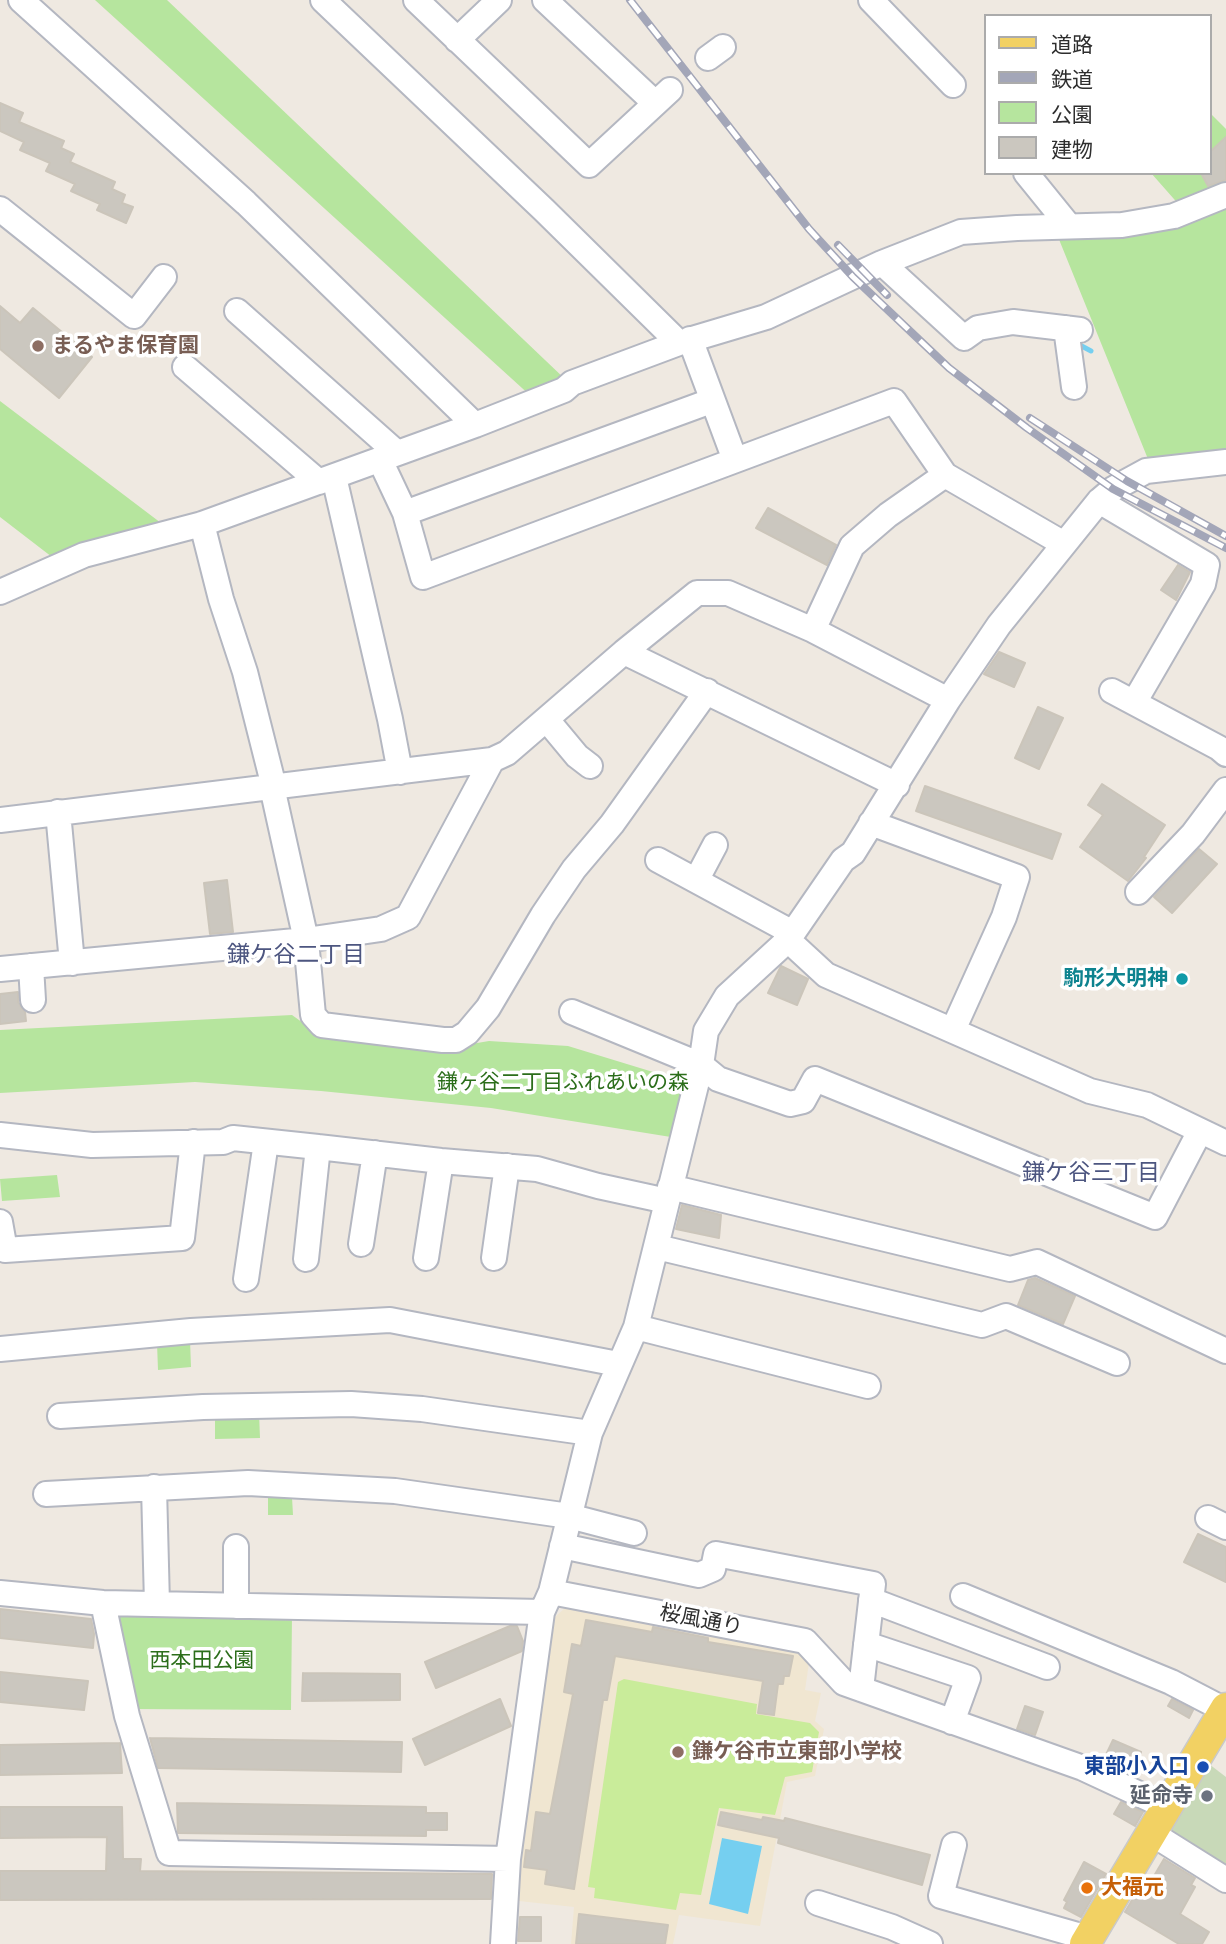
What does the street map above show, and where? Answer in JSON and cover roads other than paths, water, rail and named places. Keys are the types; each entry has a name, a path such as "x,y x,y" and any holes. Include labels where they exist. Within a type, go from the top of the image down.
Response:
{"main road":[{"path":"1086,1941 1225,1709"}],"street":[{"path":"21,0 246,203 475,425"},
{"path":"323,0 684,341 735,460"},
{"path":"416,0 589,166 662,96 545,0"},
{"path":"457,40 499,0"},
{"path":"871,0 953,85"},
{"path":"1028,175 1069,226"},
{"path":"0,592 84,555 202,524 475,425 564,390 572,383 684,341 766,317 882,262 961,232 1122,225 1174,216 1226,195"},
{"path":"0,209 134,316 164,277"},
{"path":"882,262 964,338 978,328 1013,322 1073,329 1074,387"},
{"path":"237,311 389,456 423,577 894,401 945,475 1064,544"},
{"path":"185,366 327,480 390,719 400,772"},
{"path":"405,513 711,401"},
{"path":"503,1944 508,1859 547,1602 590,1433 636,1327 701,1065 706,1031 727,996 791,936 843,860 853,853 999,625 1099,501 1113,489 1146,471 1226,462"},
{"path":"813,630 852,547 888,515 945,475"},
{"path":"1099,501 1207,565 1203,584 1135,701"},
{"path":"202,524 221,599 245,672 272,779 306,940 313,1015 322,1025 465,1040 488,1008 543,915 574,869 612,824 707,691"},
{"path":"0,820 492,760 507,753 697,593 728,593 813,630 948,701"},
{"path":"624,652 897,785"},
{"path":"1112,691 1224,746"},
{"path":"547,720 577,756 590,766"},
{"path":"0,969 306,940 381,929 408,917 492,760"},
{"path":"1138,891 1193,834 1226,790"},
{"path":"58,812 72,963"},
{"path":"871,823 1017,877 1004,917 953,1030"},
{"path":"697,880 715,845"},
{"path":"658,860 791,936 825,975 1090,1091 1147,1105 1226,1143"},
{"path":"31,966 33,1000"},
{"path":"572,1012 701,1065 718,1079 790,1104 803,1101 815,1079 1155,1217 1200,1131"},
{"path":"0,1135 92,1145 223,1142 233,1138 441,1161 537,1168 598,1186 668,1194 1010,1269 1037,1262 1226,1351"},
{"path":"0,1222 5,1250 182,1238 193,1142"},
{"path":"246,1279 266,1142"},
{"path":"306,1259 318,1147"},
{"path":"361,1244 375,1153"},
{"path":"426,1258 441,1161"},
{"path":"494,1258 507,1166"},
{"path":"657,1247 982,1325 1006,1316 1117,1363"},
{"path":"0,1349 191,1331 390,1320 618,1364"},
{"path":"636,1327 868,1386"},
{"path":"60,1416 203,1407 351,1404 422,1409 590,1433"},
{"path":"46,1494 248,1483 395,1491 569,1516 634,1533"},
{"path":"154,1487 157,1604"},
{"path":"562,1546 699,1575 713,1569 716,1554 873,1584 861,1689"},
{"path":"236,1547 236,1606"},
{"name":"桜風通り","path":"0,1593 103,1602 236,1606 547,1602 805,1641 844,1683 1083,1768 1167,1807"},
{"path":"963,1596 1171,1682 1225,1709"},
{"path":"872,1600 1047,1667"},
{"path":"103,1602 127,1716 169,1853 508,1859"},
{"path":"866,1643 968,1678 951,1722"},
{"path":"1151,1833 1226,1880"},
{"path":"954,1845 942,1896 1086,1941"},
{"path":"818,1903 934,1940"}],"water":[{"path":"722,1838 762,1846 748,1914 709,1904"}],"waterway":[{"path":"1076,343 1091,351"}],"railway":[{"path":"630,0 809,229 853,277 949,368 1113,489 1226,548"},
{"path":"838,245 887,295"},
{"path":"1030,418 1127,481 1226,536"}],"place":[{"name":"まるやま保育園","path":"38,346"},
{"name":"駒形大明神","path":"1182,979"},
{"name":"鎌ケ谷市立東部小学校","path":"678,1752"},
{"name":"東部小入口","path":"1203,1767"},
{"name":"延命寺","path":"1207,1796"},
{"name":"大福元","path":"1087,1888"}],"district":[{"name":"鎌ケ谷二丁目","path":"296,956"},
{"name":"鎌ケ谷三丁目","path":"1091,1174"}],"park label":[{"name":"鎌ヶ谷二丁目ふれあいの森","path":"563,1083"},
{"name":"西本田公園","path":"202,1661"}]}
